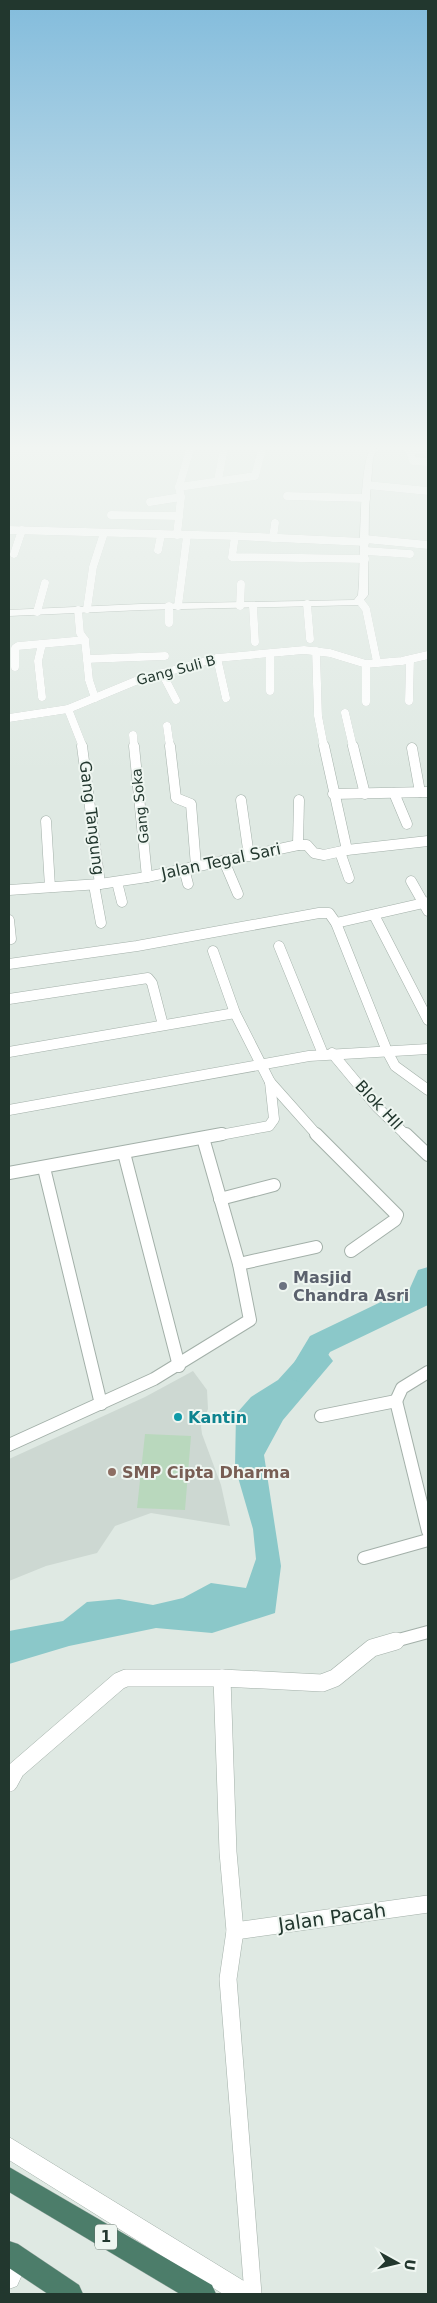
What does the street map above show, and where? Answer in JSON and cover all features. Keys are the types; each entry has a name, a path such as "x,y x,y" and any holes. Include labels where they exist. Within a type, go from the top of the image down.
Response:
{"highway":[{"name":"1","path":"9,2179 203,2294"},
{"path":"12,2264 70,2294"}],"street":[{"path":"95,698 89,680 85,640 80,633 83,610 97,556"},
{"path":"169,623 183,556"},
{"path":"9,614 174,606 352,603 360,601 363,595 365,556"},
{"path":"37,612 45,584"},
{"path":"240,606 242,584"},
{"path":"360,601 367,612 378,662"},
{"path":"308,604 310,639"},
{"path":"254,606 255,642"},
{"path":"15,667 16,647 85,640"},
{"path":"42,644 38,661 42,697"},
{"path":"316,651 318,716 349,878"},
{"name":"Gang Suli B","path":"9,718 68,709 138,680 217,658 316,651 330,653 366,664 410,660 428,655"},
{"path":"270,654 270,691"},
{"path":"87,659 165,656"},
{"path":"217,658 226,698"},
{"path":"409,701 410,660"},
{"path":"366,664 366,702"},
{"path":"162,673 176,700"},
{"name":"Gang Tangung","path":"68,709 84,751 101,923"},
{"path":"345,713 365,794"},
{"path":"168,726 176,798 191,804 196,866"},
{"name":"Gang Soka","path":"133,735 147,877"},
{"path":"333,794 424,792 412,748"},
{"path":"394,793 407,824"},
{"path":"241,800 249,856"},
{"path":"298,844 300,800"},
{"path":"46,821 50,887"},
{"name":"Jalan Tegal Sari","path":"9,890 117,882 249,856 298,844 307,845 317,854 428,841"},
{"path":"224,861 238,894"},
{"path":"184,869 188,884"},
{"path":"336,923 427,906 411,881"},
{"path":"117,882 122,902"},
{"path":"9,964 137,946 324,912 332,914 387,1052 395,1066 428,1090"},
{"path":"374,915 428,1020"},
{"path":"9,920 11,938"},
{"path":"278,946 327,1054"},
{"path":"213,950 235,1013 270,1082 299,1117 397,1214 395,1220 351,1251"},
{"path":"9,999 148,978 152,983 163,1025"},
{"path":"9,1052 235,1013"},
{"path":"9,1110 260,1064 327,1054 428,1049"},
{"name":"Blok HII","path":"327,1054 377,1107 428,1155"},
{"path":"9,1173 266,1127 274,1119 270,1082"},
{"path":"10,1440 101,1404 179,1366 250,1320 239,1264 203,1138"},
{"path":"124,1152 179,1366"},
{"path":"44,1168 101,1404"},
{"path":"220,1199 274,1185"},
{"path":"239,1264 316,1247"},
{"path":"428,1372 402,1388 396,1401 428,1531"},
{"path":"321,1416 396,1401"},
{"path":"364,1558 428,1540"},
{"path":"9,1783 16,1770 119,1681 126,1678 222,1678 322,1683 335,1678 372,1648 428,1632"},
{"path":"222,1678 228,1852 235,1931 228,1979 253,2294"},
{"name":"Jalan Pacah","path":"235,1931 428,1904"},
{"path":"9,2148 244,2294"}],"shaded area":[{"name":"SMP Cipta Dharma","path":"193,1371 207,1390 208,1409 201,1426 202,1434 221,1485 230,1526 151,1513 115,1526 97,1553 46,1566 9,1581 9,1459 145,1397"}],"green space":[{"path":"145,1434 191,1436 185,1510 137,1508"}],"water":[{"path":"316,1338 333,1361 283,1420 264,1455 281,1566 275,1613 212,1633 156,1628 69,1646 9,1664 9,1631 63,1621 87,1602 119,1599 153,1605 183,1598 211,1583 246,1588 256,1559 253,1529 235,1467 236,1414 251,1397 278,1380"}],"waterway":[{"path":"303,1371 320,1344 420,1296 428,1278"}],"place":[{"name":"Masjid Chandra Asri","path":"283,1286"},
{"name":"Kantin","path":"178,1417"},
{"name":"SMP Cipta Dharma","path":"112,1472"}]}
